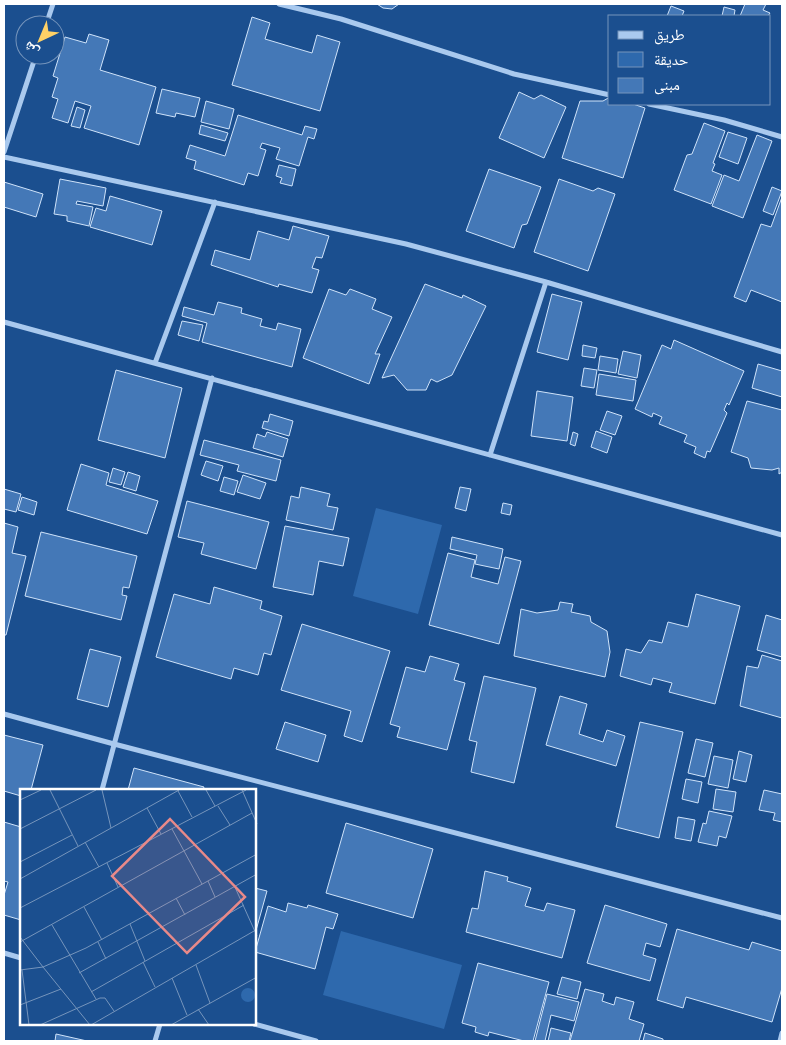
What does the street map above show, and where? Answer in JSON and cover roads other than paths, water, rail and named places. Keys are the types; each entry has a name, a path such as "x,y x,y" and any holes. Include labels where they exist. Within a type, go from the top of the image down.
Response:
{"street":[{"path":"279,4 341,19 514,74 608,95"},
{"path":"4,152 33,65"},
{"path":"654,105 724,120 782,137"},
{"path":"4,156 406,244 546,282 782,352"},
{"path":"155,362 215,202"},
{"path":"490,455 546,282"},
{"path":"4,322 782,535"},
{"path":"102,789 212,378"},
{"path":"4,714 782,918"},
{"path":"4,953 20,958"},
{"path":"155,1041 160,1025"},
{"path":"256,1025 316,1041"},
{"path":"780,1041 782,1033"}]}
